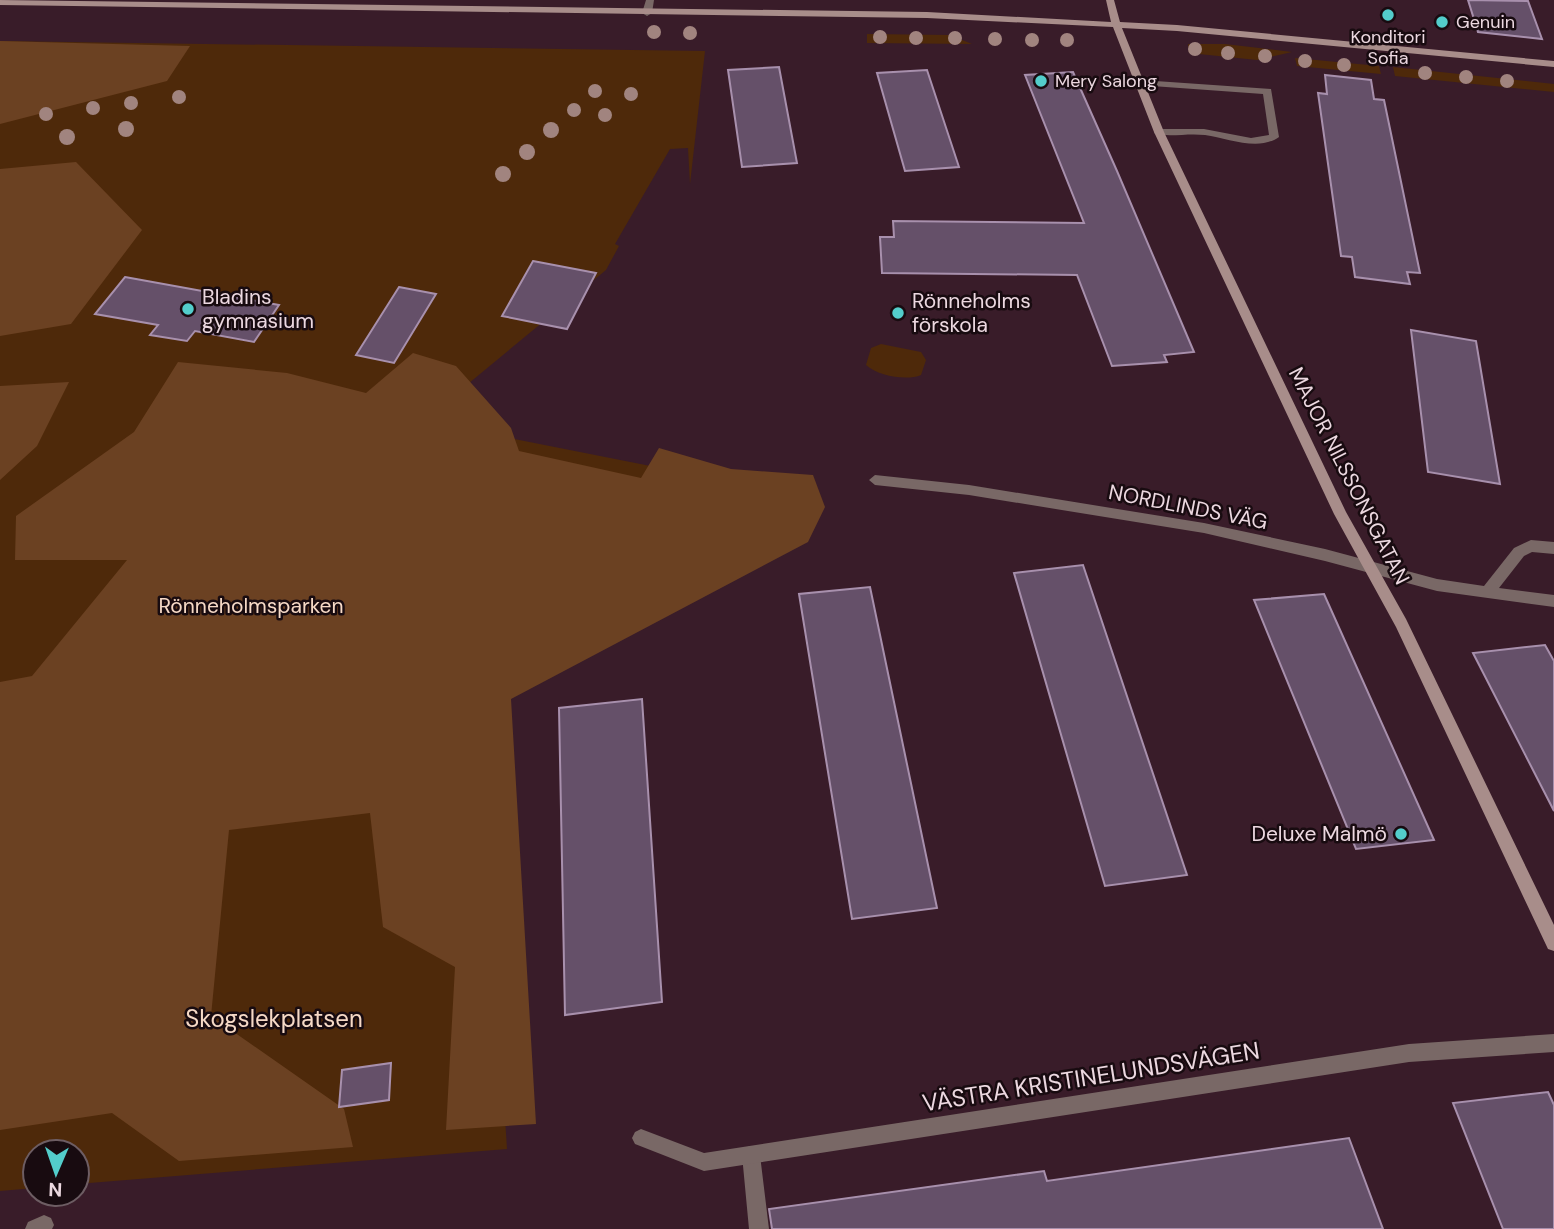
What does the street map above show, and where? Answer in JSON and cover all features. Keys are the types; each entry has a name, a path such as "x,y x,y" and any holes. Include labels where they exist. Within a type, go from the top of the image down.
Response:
{"street":[{"path":"647,13 650,0"},
{"name":"MAJOR NILSSONSGATAN","path":"1110,0 1115,24 1159,132 1369,567 1401,623 1554,943"},
{"path":"0,2 927,15 1115,24 1554,64"},
{"path":"1141,83 1268,91 1274,137 1251,141 1204,132 1159,132"},
{"name":"NORDLINDS VÄG","path":"875,480 969,490 1204,528 1437,584 1554,601"},
{"path":"1489,590 1519,552 1531,546 1554,548"},
{"name":"VÄSTRA KRISTINELUNDSVÄGEN","path":"642,1138 704,1162 1409,1053 1554,1043"},
{"path":"751,1155 759,1229"}],"green space":[{"path":"867,34 950,35 972,44 867,43"},
{"name":"Rönneholmsparken","path":"0,41 705,51 690,184 688,148 670,149 615,244 619,246 606,270 423,421 787,493 486,698 483,773 507,1149 91,1183 91,1138 21,1138 21,1189 0,1191"},
{"path":"0,41 190,46 167,81 0,124"},
{"path":"1188,44 1225,44 1292,52 1257,60 1189,53"},
{"path":"1295,58 1379,66 1381,74 1297,66"},
{"path":"1393,67 1554,84 1554,92 1395,76"},
{"path":"76,162 142,230 71,324 0,336 0,169"},
{"path":"881,344 921,352 926,360 921,375 908,378 871,369 866,365 871,348"},
{"path":"413,353 456,366 511,428 519,451 641,478 659,448 731,469 813,475 825,507 808,542 511,699 536,1124 446,1130 455,967 383,927 370,813 229,830 211,1016 344,1109 353,1147 179,1161 112,1113 0,1130 0,682 32,676 127,560 15,560 16,516 134,432 178,362 287,373 366,393"},
{"path":"69,382 37,446 0,480 0,386"}],"building":[{"path":"1468,0 1528,1 1542,39 1478,32"},
{"path":"779,67 797,163 742,167 728,70"},
{"path":"927,70 959,167 905,171 877,73"},
{"name":"Rönneholms förskola","path":"1073,72 1194,352 1164,355 1167,362 1112,366 1077,275 882,273 880,237 894,237 893,221 1084,223 1025,75"},
{"path":"1325,75 1371,80 1374,99 1384,100 1420,273 1407,272 1410,284 1355,277 1352,257 1341,256 1318,93 1327,94"},
{"path":"533,261 596,273 567,329 502,316"},
{"name":"Bladins gymnasium","path":"125,277 279,305 254,342 195,331 187,341 150,335 158,325 95,314"},
{"path":"399,287 436,294 394,363 356,355"},
{"path":"1411,330 1476,341 1500,484 1428,472"},
{"path":"1083,565 1187,875 1105,886 1014,573"},
{"path":"870,587 937,908 852,919 799,594"},
{"path":"1324,594 1434,840 1356,849 1254,600"},
{"path":"1545,645 1554,661 1554,811 1473,653"},
{"path":"642,699 662,1002 565,1015 559,708"},
{"path":"391,1063 389,1100 339,1107 342,1070"},
{"path":"1548,1092 1554,1105 1554,1229 1503,1229 1453,1103"},
{"path":"1349,1138 1383,1229 772,1229 769,1209 1044,1171 1047,1181"}],"place":[{"name":"Konditori Sofia","path":"1388,15"},
{"name":"Genuin","path":"1442,22"},
{"name":"Mery Salong","path":"1041,81"},
{"name":"Bladins gymnasium","path":"188,309"},
{"name":"Rönneholms förskola","path":"898,313"},
{"name":"Deluxe Malmö","path":"1401,834"}],"park label":[{"name":"Skogslekplatsen","path":"274,1019"}]}
